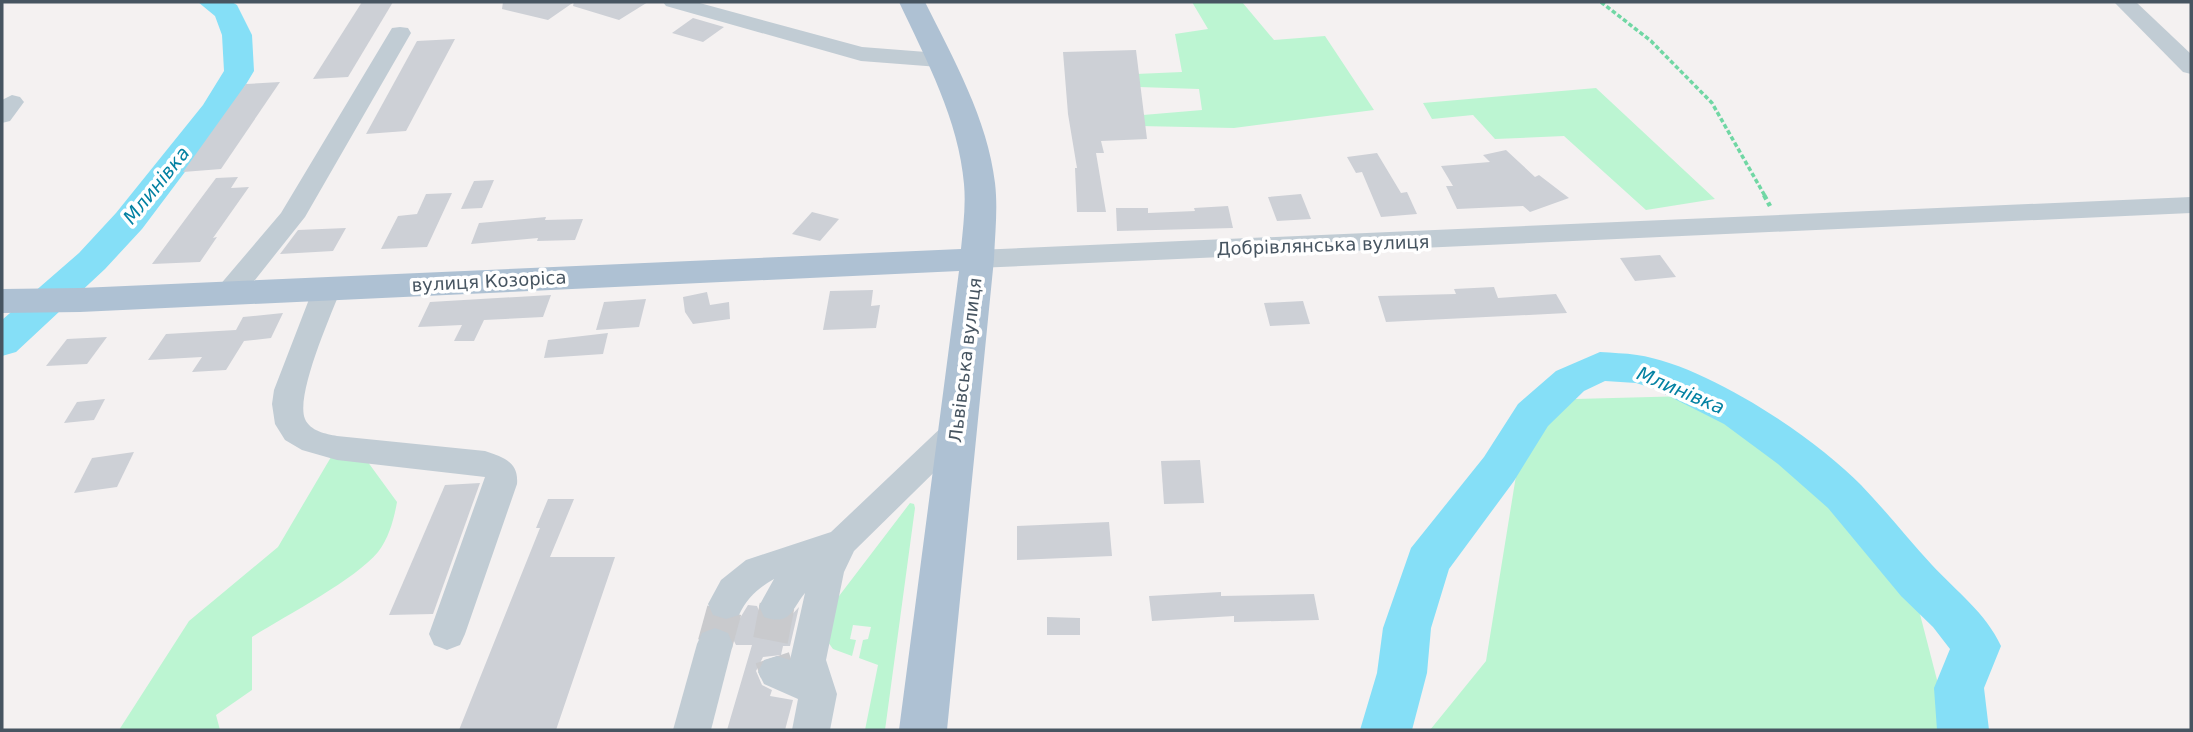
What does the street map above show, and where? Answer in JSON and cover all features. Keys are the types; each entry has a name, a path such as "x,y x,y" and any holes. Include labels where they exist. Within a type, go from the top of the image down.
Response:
{"main road":[{"name":"Львівська вулиця","path":"912,2 939,60 977,172 980,192 977,259 923,730"},
{"name":"вулиця Козоріса","path":"8,301 80,300 977,259"}],"street":[{"path":"673,2 860,54 939,60"},
{"path":"2124,2 2191,67"},
{"path":"2147,2 2191,40"},
{"path":"229,293 292,217 400,33"},
{"name":"Добрівлянська вулиця","path":"977,259 2191,205"},
{"path":"327,289 289,390 286,407 289,422 298,434 320,445 337,448 485,463 496,467 502,474 501,484 447,634"},
{"path":"777,606 802,570 842,542 957,431"},
{"path":"726,604 736,587 753,573 842,542"},
{"path":"811,730 818,694 808,660 828,572 842,542"},
{"path":"692,730 715,644"},
{"path":"777,672 808,684 818,694"}],"path":[{"path":"1601,2 1651,41 1712,103 1780,224"}],"green space":[{"path":"1192,2 1242,2 1274,40 1325,36 1374,110 1234,128 1140,126 1143,115 1202,110 1199,89 1139,87 1136,74 1182,72 1175,34 1208,29"},
{"path":"1596,88 1715,199 1646,210 1564,136 1495,139 1473,115 1432,119 1423,103"},
{"path":"1689,396 1819,486 1915,595 1950,730 1430,730 1486,661 1520,451 1575,399"},
{"path":"334,452 362,454 397,502 391,528 378,552 337,586 252,637 252,690 216,715 220,730 119,730 189,621 278,547"},
{"path":"910,503 914,504 915,508 885,730 865,730 878,665 859,658 863,640 868,639 871,627 853,625 850,639 856,640 852,656 833,649 828,642 836,600"}],"building":[{"path":"362,2 393,2 348,77 313,79"},
{"path":"503,2 574,2 548,20 502,9"},
{"path":"574,2 648,2 619,20 573,6"},
{"path":"693,18 724,27 703,42 672,33"},
{"path":"455,39 406,131 366,134 417,41"},
{"path":"1136,50 1147,139 1101,141 1104,153 1096,153 1106,212 1077,212 1077,168 1068,114 1063,52"},
{"path":"280,82 221,169 183,172 246,84"},
{"path":"1506,150 1535,177 1539,175 1569,198 1530,212 1523,206 1457,209 1446,186 1453,186 1441,166 1490,162 1483,155"},
{"path":"1377,153 1401,193 1407,192 1417,214 1381,217 1362,172 1356,173 1347,157"},
{"path":"238,177 231,188 249,187 213,238 217,237 200,262 152,264 216,178"},
{"path":"494,180 482,208 461,209 474,181"},
{"path":"452,193 427,247 381,249 398,216 417,214 426,194"},
{"path":"1301,194 1311,219 1277,221 1268,197"},
{"path":"1228,206 1233,228 1117,231 1116,208 1148,208 1148,213 1195,211 1194,208"},
{"path":"812,212 839,219 820,241 792,234"},
{"path":"546,217 545,220 583,219 575,240 537,241 538,238 471,244 479,223"},
{"path":"346,228 333,251 280,254 298,230"},
{"path":"1660,255 1676,277 1635,281 1620,258"},
{"path":"1494,287 1498,298 1556,294 1567,313 1386,322 1378,296 1456,294 1454,289"},
{"path":"873,290 871,306 880,305 876,328 823,330 830,291"},
{"path":"707,292 710,305 729,302 730,319 693,324 685,312 683,297"},
{"path":"551,295 543,317 484,320 474,341 454,341 462,325 418,327 430,302"},
{"path":"646,299 639,327 596,330 604,302"},
{"path":"1303,301 1310,324 1270,326 1264,303"},
{"path":"283,313 271,338 244,341 226,370 192,372 202,357 148,360 166,334 236,330 243,317"},
{"path":"608,333 603,354 544,358 548,340"},
{"path":"107,337 87,364 46,366 67,339"},
{"path":"105,399 94,420 64,423 77,402"},
{"path":"134,452 117,487 74,493 92,458"},
{"path":"1200,460 1204,503 1164,504 1161,461"},
{"path":"480,483 433,614 389,615 445,485"},
{"path":"548,499 574,499 550,557 615,557 556,730 459,730 540,528 536,528"},
{"path":"1109,522 1112,556 1017,560 1017,526"},
{"path":"1221,592 1221,596 1314,594 1319,620 1234,622 1234,616 1152,621 1149,596"},
{"path":"748,605 757,606 762,618 773,622 787,620 799,607 790,646 783,646 781,655 763,657 756,671 762,685 772,690 770,696 793,700 785,730 727,730 752,645 736,645 729,631 716,626 710,627 713,618 727,622 740,618"},
{"path":"1047,617 1080,618 1080,635 1047,635"}],"waterway":[{"name":"Млинівка","path":"2,342 92,261 129,221 216,109 239,71 240,56 237,35 227,11 212,2"},
{"name":"Млинівка","path":"1386,730 1402,673 1407,628 1428,562 1499,469 1533,415 1570,381 1600,366 1639,369 1669,379 1739,413 1793,452 1844,496 1918,582 1950,612 1976,646 1959,688 1963,730"}],"tunnel":[{"path":"715,644 726,604"},
{"path":"777,606 769,648 777,672"}]}
